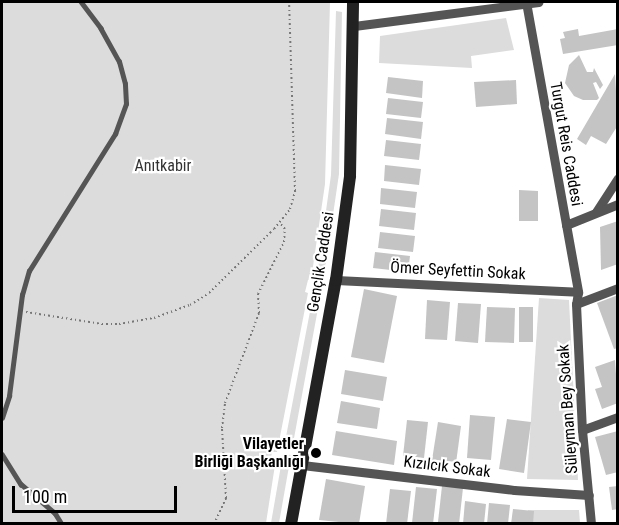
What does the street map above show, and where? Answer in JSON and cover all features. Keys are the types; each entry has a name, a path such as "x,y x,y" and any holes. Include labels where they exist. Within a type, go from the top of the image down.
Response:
{"main road":[{"name":"Gençlik Caddesi","path":"291,524 336,280 350,176 353,2"}],"street":[{"name":"Turgut Reis Caddesi","path":"526,2 578,292"},
{"path":"354,26 538,2"},
{"path":"596,212 618,178"},
{"path":"566,225 618,204"},
{"name":"Ömer Seyfettin Sokak","path":"336,280 578,292"},
{"path":"576,304 618,288"},
{"name":"Süleyman Bey Sokak","path":"578,292 576,304 582,430 591,524"},
{"path":"582,430 618,417"},
{"name":"Kızılcık Sokak","path":"302,465 514,490 589,495"}],"lane":[{"path":"2,418 12,379 26,282 35,259 112,140 126,104 125,84 118,62 101,29 81,2"},
{"path":"2,454 21,484 55,513 62,524"}],"path":[{"path":"21,311 102,324 136,322 154,318 190,305 209,293 280,222 290,209 295,191 289,2"},
{"path":"214,524 226,498 222,428 225,403 259,313 258,294 284,242 285,229 280,222"}],"green space":[{"name":"Anıtkabir","path":"2,2 330,2 325,184 311,280 308,280 305,292 308,293 277,452 272,452 270,464 275,465 266,523 2,523"},
{"path":"336,11 342,12 339,174 324,276 292,449 284,447 317,275 331,175"},
{"path":"506,18 514,50 471,56 472,68 379,63 380,36"},
{"path":"539,298 569,300 578,480 527,479"},
{"path":"283,454 291,455 279,523 271,523"},
{"path":"528,510 579,510 580,523 527,524"}],"building":[{"path":"578,29 579,36 618,29 618,45 563,54 560,39 565,38 563,32"},
{"path":"579,55 587,72 593,72 594,68 603,85 600,89 596,82 593,83 599,98 597,100 583,100 574,96 565,83 569,65"},
{"path":"615,74 618,125 606,144 591,136 586,145 577,139"},
{"path":"388,77 423,81 422,98 386,93"},
{"path":"516,80 517,104 476,107 474,82"},
{"path":"388,98 423,102 421,118 386,114"},
{"path":"387,118 423,122 421,139 385,134"},
{"path":"386,140 421,144 419,160 384,156"},
{"path":"385,165 421,169 419,185 384,181"},
{"path":"381,188 417,192 415,208 380,204"},
{"path":"519,190 538,191 538,221 519,221"},
{"path":"381,209 416,213 414,230 379,226"},
{"path":"618,221 618,264 601,270 600,227"},
{"path":"380,232 415,236 413,252 378,248"},
{"path":"375,252 410,256 408,272 373,268"},
{"path":"364,289 397,296 384,363 351,357"},
{"path":"618,295 618,348 614,349 597,303"},
{"path":"427,300 450,302 447,340 425,339"},
{"path":"458,303 481,304 478,343 455,341"},
{"path":"487,307 515,308 514,343 485,342"},
{"path":"519,307 533,307 533,342 519,342"},
{"path":"615,360 618,403 602,409 595,389 602,387 595,367"},
{"path":"345,370 387,377 383,401 341,394"},
{"path":"341,401 380,408 377,429 337,423"},
{"path":"470,415 495,417 491,460 467,458"},
{"path":"507,419 531,422 524,473 499,469"},
{"path":"407,420 428,422 424,458 403,456"},
{"path":"438,422 461,426 456,463 432,460"},
{"path":"336,431 397,441 394,465 332,455"},
{"path":"618,431 618,472 606,475 595,437"},
{"path":"326,479 365,486 359,524 319,520"},
{"path":"442,486 463,488 459,524 438,522"},
{"path":"618,486 618,509 612,510 609,487"},
{"path":"416,487 437,489 433,524 412,523"},
{"path":"390,489 411,491 407,524 386,524"},
{"path":"465,501 486,504 484,524 463,524"},
{"path":"489,503 510,505 508,524 487,524"},
{"path":"513,509 534,511 533,524 511,524"}],"place":[{"name":"Vilayetler Birliği Başkanlığı","path":"316,453"}]}
